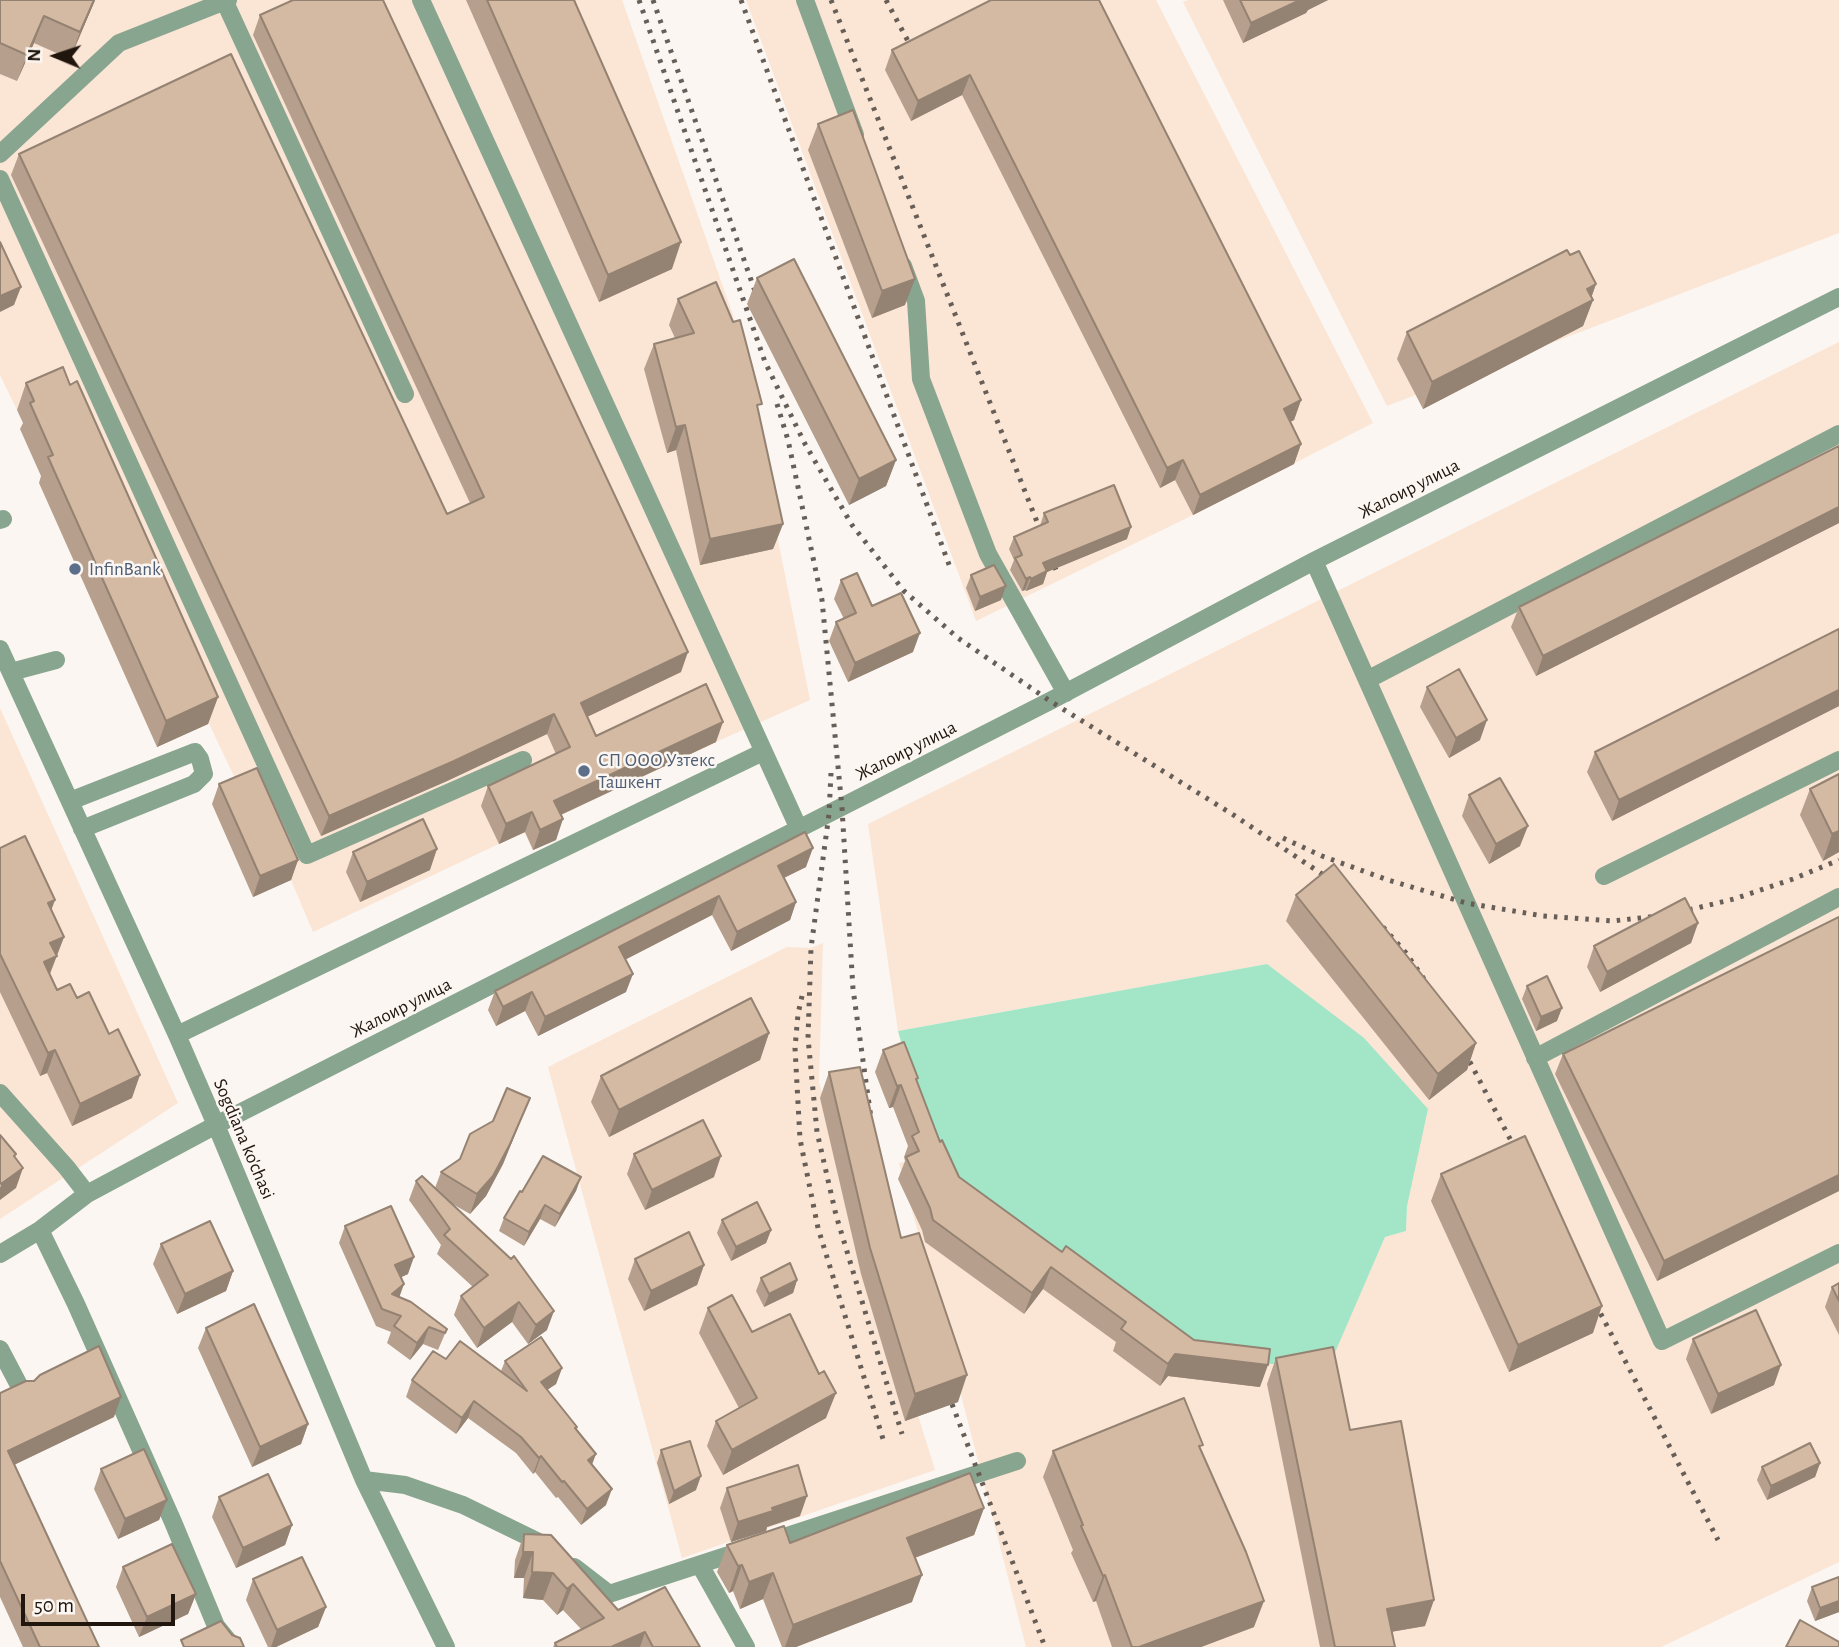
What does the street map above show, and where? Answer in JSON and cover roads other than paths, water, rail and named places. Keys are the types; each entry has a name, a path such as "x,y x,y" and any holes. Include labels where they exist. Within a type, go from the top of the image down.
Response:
{"street":[{"path":"0,154 119,43 225,0 405,394"},
{"path":"421,0 799,830"},
{"path":"804,0 863,157"},
{"path":"0,179 307,855 523,760"},
{"path":"897,249 916,301 921,379 988,554 1066,693"},
{"name":"Жалоир улица","path":"0,1254 40,1230 87,1194 216,1125 1066,693 1314,561 1839,297"},
{"path":"1367,680 1839,434"},
{"path":"1314,561 1662,1341 1839,1253"},
{"name":"Sogdiana ko'chasi","path":"0,649 177,1035 364,1480 446,1647"},
{"path":"11,672 56,660"},
{"path":"70,801 195,752 200,759 204,775 194,784 82,829"},
{"path":"177,1035 763,752"},
{"path":"1604,876 1839,760"},
{"path":"1535,1058 1839,897"},
{"path":"0,1093 87,1194"},
{"path":"40,1230 173,1522 216,1626 233,1647"},
{"path":"0,1349 22,1391"},
{"path":"364,1480 405,1485 463,1504 543,1544 609,1594 1017,1461"},
{"path":"700,1565 746,1647"}],"railway":[{"path":"639,0 765,362 805,444 852,525 904,591 958,638 1050,701 1232,814 1337,884"},
{"path":"653,0 757,297"},
{"path":"741,0 951,570"},
{"path":"831,0 1056,570"},
{"path":"886,0 909,43"},
{"path":"777,404 788,440 822,600 842,808 853,989 871,1118"},
{"path":"831,773 829,814 811,948 808,1038 817,1132 836,1215 902,1434"},
{"path":"1283,838 1322,856 1388,880 1466,903 1543,916 1612,921 1668,915 1734,899 1839,860"},
{"path":"1383,927 1406,953 1426,982"},
{"path":"802,996 795,1048 800,1139 818,1228 883,1439"},
{"path":"1460,1043 1520,1158"},
{"path":"1591,1295 1718,1540"},
{"path":"952,1404 1045,1647"}],"place":[{"name":"InfinBank","path":"75,569"},
{"name":"СП ООО Узтекс Ташкент","path":"584,771"}]}
